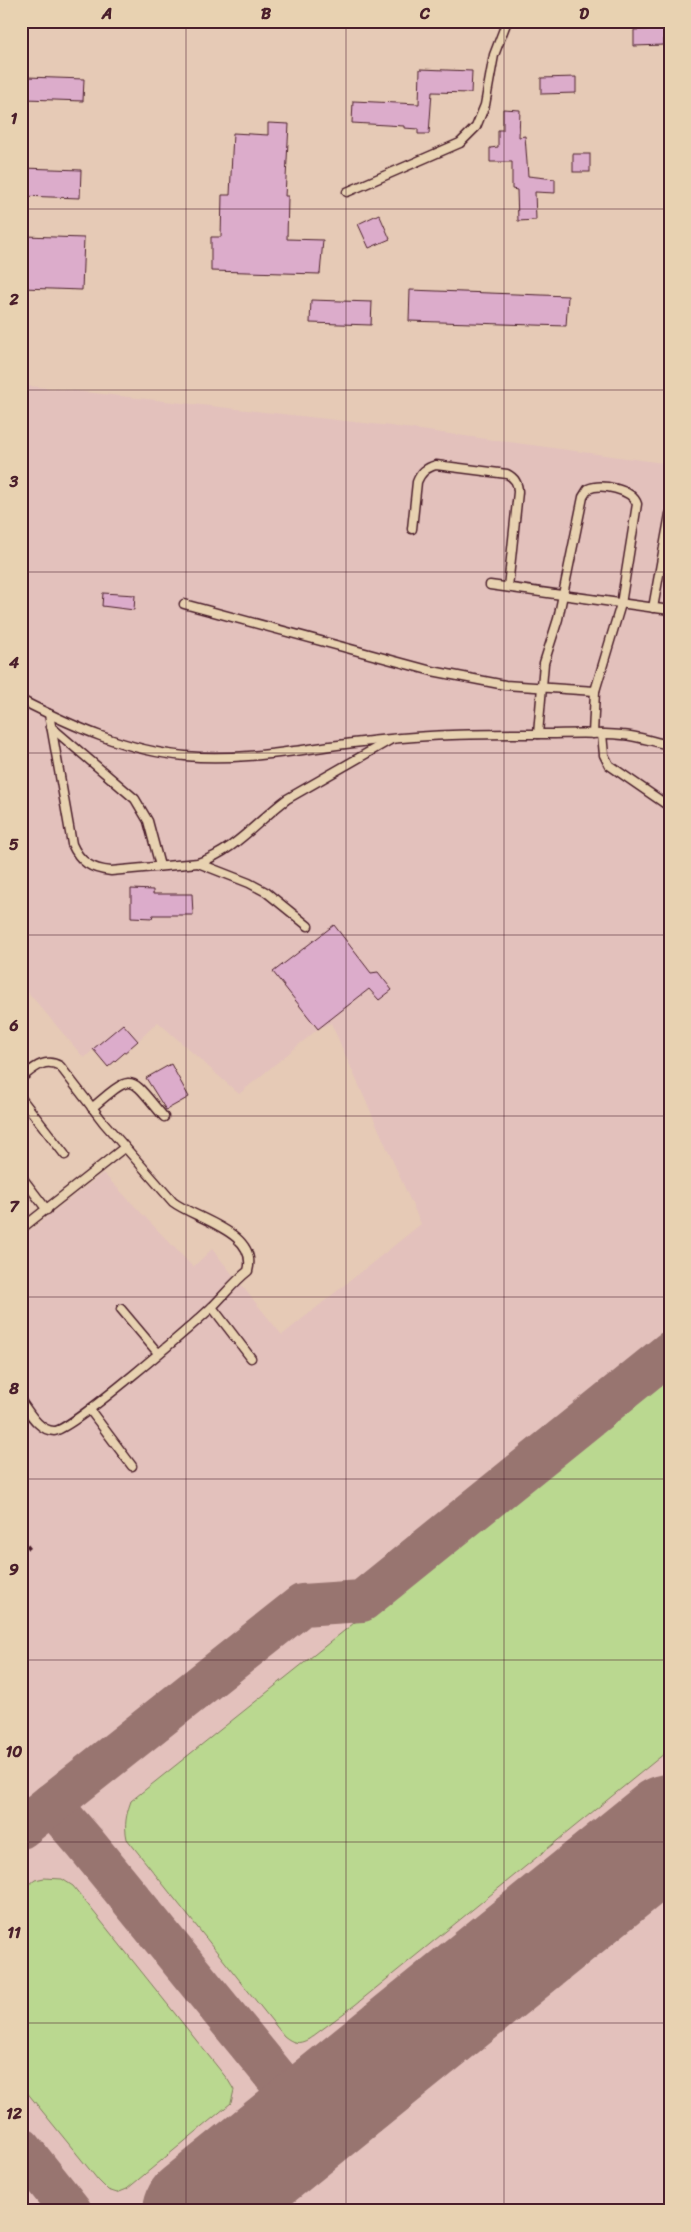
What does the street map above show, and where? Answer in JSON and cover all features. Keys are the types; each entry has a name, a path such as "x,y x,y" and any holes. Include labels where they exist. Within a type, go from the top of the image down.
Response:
{"lane":[{"path":"347,192 432,157 460,143 476,127 485,105 494,55 507,21"},
{"path":"412,529 417,482 420,476 430,467 436,465 512,476 516,481 518,492 508,587"},
{"path":"538,734 546,651 558,619 583,497 588,489 598,487 627,493 635,499 637,504 621,604 595,691 592,734"},
{"path":"653,608 670,514"},
{"path":"490,585 670,610"},
{"path":"184,604 432,671 505,684 595,691"},
{"path":"21,700 48,714 117,742 150,751 184,756 218,758 393,738 446,734 602,734 622,735 670,744"},
{"path":"48,714 72,844 77,856 86,864 98,870 111,871 198,863 225,852 287,799 393,738"},
{"path":"51,727 126,789 135,799 148,821 160,866"},
{"path":"602,734 604,755 609,765 670,807"},
{"path":"198,863 249,883 266,892 308,926"},
{"path":"21,1078 38,1065 49,1062 60,1066 92,1108 173,1202 186,1211 220,1226 246,1247 249,1253 248,1271 236,1280 212,1307 90,1410 66,1427 53,1431 41,1426 21,1401"},
{"path":"92,1108 119,1085 128,1082 138,1086 164,1117"},
{"path":"21,1098 65,1155"},
{"path":"21,1229 126,1147"},
{"path":"21,1176 47,1210"},
{"path":"212,1307 251,1358"},
{"path":"121,1309 158,1353"},
{"path":"90,1410 132,1466"}],"path":[{"path":"21,1538 30,1549"}],"shaded area":[{"path":"21,385 391,426 670,464 670,2211 21,2211 21,1237 103,1173 193,1267 212,1249 282,1335 421,1224 331,1023 318,1029 239,1094 158,1022 138,1041 123,1024 84,1058 21,984"}],"green space":[{"path":"670,1364 670,1749 355,2005 309,2039 299,2043 290,2040 284,2036 127,1839 126,1820 131,1801 364,1615 364,1611"},
{"path":"44,1878 62,1879 73,1886 234,2090 231,2103 127,2189 117,2193 108,2190 98,2180 21,2085 21,1891 35,1880"}],"building":[{"path":"664,29 664,45 634,46 634,30"},
{"path":"420,69 472,71 471,93 432,92 429,134 418,134 418,129 404,128 404,126 352,123 353,101 419,104"},
{"path":"27,77 84,79 83,101 26,99"},
{"path":"576,77 576,93 541,94 541,78"},
{"path":"503,109 520,110 519,137 525,136 528,176 555,179 555,193 535,192 536,220 518,221 517,190 512,189 512,162 490,162 490,148 498,147 498,130 503,130"},
{"path":"268,123 289,124 285,196 288,196 287,239 323,240 320,274 211,271 211,237 221,237 222,195 230,195 233,133 268,135"},
{"path":"573,154 590,154 590,172 573,172"},
{"path":"23,168 81,170 80,198 22,196"},
{"path":"379,214 390,239 369,248 358,224"},
{"path":"25,236 84,238 82,290 22,288"},
{"path":"410,290 568,296 566,326 409,321"},
{"path":"311,300 372,302 371,325 310,323"},
{"path":"103,593 135,595 134,610 102,606"},
{"path":"131,889 153,890 153,894 192,894 193,915 153,915 152,918 131,917"},
{"path":"334,925 371,973 378,972 392,990 379,1000 369,989 318,1029 273,972"},
{"path":"123,1024 138,1041 108,1067 93,1049"},
{"path":"171,1064 189,1097 166,1110 146,1078"}],"taxiway":[{"path":"21,1828 302,1605 362,1601 670,1352"},
{"path":"51,1804 310,2119"},
{"path":"21,2148 71,2211"}],"runway":[{"path":"197,2211 670,1828"}]}
